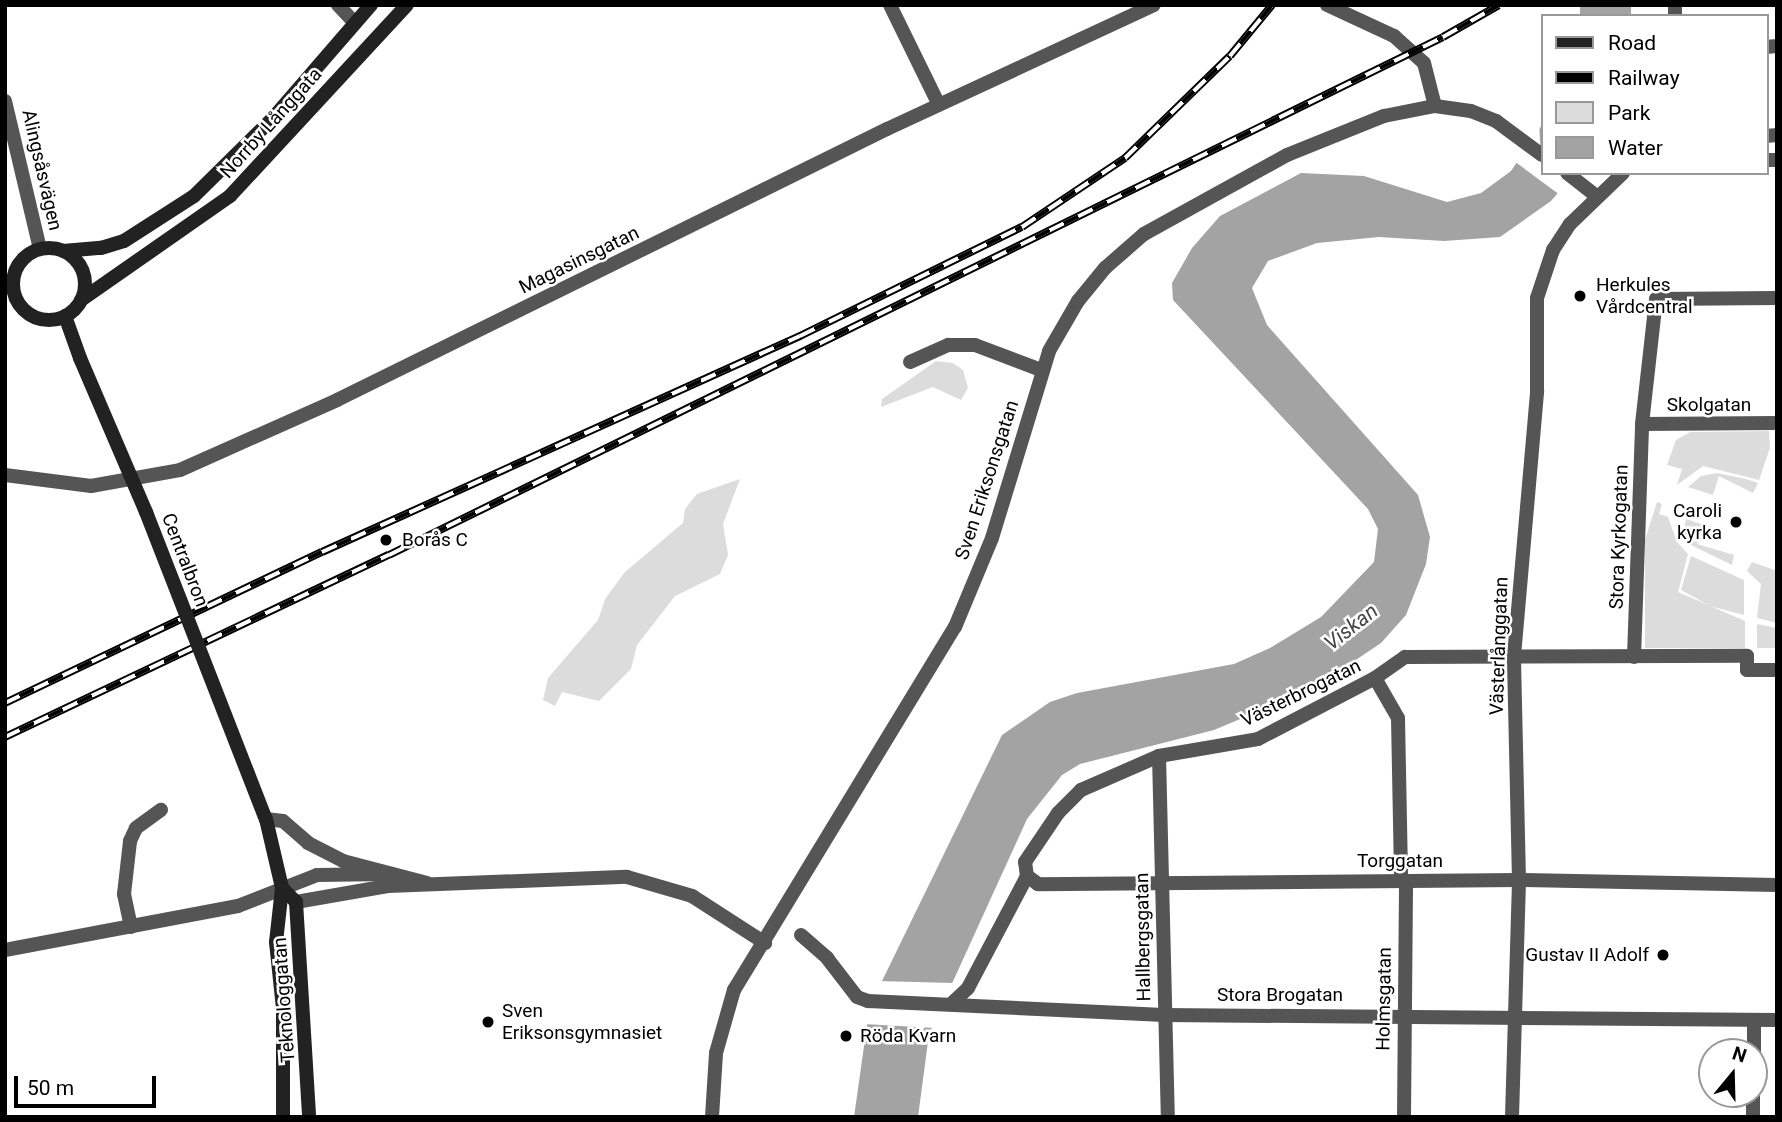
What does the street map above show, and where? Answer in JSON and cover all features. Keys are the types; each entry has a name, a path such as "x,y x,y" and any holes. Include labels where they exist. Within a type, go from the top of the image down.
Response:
{"main road":[{"name":"Norrby Långgata","path":"63,251 101,248 124,241 194,196 273,118 371,5"},
{"name":"Norrby Långgata","path":"81,300 230,196 407,5"},
{"path":"40,249 63,251 82,268 85,288 81,300 65,316 37,317 10,295 17,268 40,249"},
{"name":"Centralbron","path":"65,316 80,358 146,512 266,819"},
{"name":"Teknologgatan","path":"266,819 282,888 276,942 283,1009 283,1117"},
{"path":"282,888 296,902"},
{"name":"Teknologgatan","path":"296,902 309,1117"}],"street":[{"path":"338,5 354,22"},
{"path":"890,5 939,105"},
{"name":"Magasinsgatan","path":"5,475 91,486 180,470 337,400 939,105 1154,5"},
{"path":"1327,5 1370,22 1414,54 1431,79 1435,106"},
{"name":"Alingsåsvägen","path":"5,101 40,249"},
{"name":"Sven Eriksonsgatan","path":"712,1117 723,1019 734,990 956,627 992,538 1041,370 1078,301 1105,268 1144,234 1287,155 1384,116 1435,106 1484,116 1540,154"},
{"name":"Västerlånggatan","path":"1513,1117 1519,880 1514,656 1537,391 1537,298 1553,250 1595,195 1620,175"},
{"path":"1572,176 1595,195"},
{"name":"Stora Kyrkogatan","path":"1634,657 1642,424 1656,299 1777,298"},
{"path":"910,362 948,345 975,345 1041,370"},
{"name":"Skolgatan","path":"1642,424 1777,423"},
{"path":"1514,656 1747,656 1747,670 1777,670"},
{"name":"Västerbrogatan","path":"951,1004 968,988 1027,876 1025,862 1058,813 1081,790 1159,756 1258,739 1375,678 1405,657 1514,656"},
{"name":"Holmsgatan","path":"1375,678 1398,718 1403,881 1404,1117"},
{"name":"Hallbergsgatan","path":"1159,756 1168,1117"},
{"path":"131,927 124,894 130,841 136,828 161,810"},
{"path":"266,819 283,821 308,843 343,861 430,884"},
{"path":"5,950 238,906 317,875 390,874"},
{"path":"296,902 430,884 591,876 642,880 692,895 765,943"},
{"name":"Torggatan","path":"1027,876 1038,884 1162,880 1519,880 1777,885"},
{"path":"801,935 848,981 857,997 868,1001 951,1004"},
{"name":"Stora Brogatan","path":"951,1004 1164,1015 1402,1014 1777,1020"},
{"path":"1754,1020 1754,1038"}],"green space":[{"path":"936,361 953,363 963,370 968,388 961,400 933,387 881,407 882,399"},
{"path":"1769,431 1770,448 1759,480 1703,466 1677,485 1682,469 1667,465 1676,440 1690,432"},
{"path":"1717,473 1758,483 1753,493 1719,476 1713,495 1688,487 1701,476"},
{"path":"740,479 723,524 728,555 720,574 675,596 637,645 631,669 599,701 562,692 555,706 543,700 548,678 598,620 605,599 625,572 683,523 685,509 697,494"},
{"path":"1657,502 1662,504 1659,514 1668,517 1677,542 1688,554 1678,592 1745,621 1745,648 1645,648 1645,540"},
{"path":"1686,519 1703,525 1697,544 1734,555 1732,565 1691,545 1683,533"},
{"path":"1691,556 1744,580 1744,615 1710,606 1681,590"},
{"path":"1752,562 1777,571 1777,623 1757,618 1761,584 1747,571"},
{"path":"1757,624 1777,628 1777,648 1757,648"}],"water":[{"path":"1580,5 1631,5 1631,14 1580,14"},
{"name":"Viskan","path":"1540,128 1540,175 1573,175 1551,201 1500,237 1444,241 1379,237 1317,243 1268,261 1252,288 1267,325 1418,495 1430,537 1426,564 1406,615 1381,643 1314,688 1214,730 1080,764 1062,775 1027,819 929,1034 918,1117 854,1117 867,1025 882,981 1002,735 1050,702 1077,693 1234,664 1270,648 1321,617 1374,562 1378,529 1368,509 1173,300 1172,283 1192,248 1220,216 1301,173 1364,176 1447,202 1481,193 1511,171"}],"pier":[{"path":"1539,123 1540,175 1576,175 1560,195 1514,161"},
{"path":"878,981 953,983 935,1028 864,1024"}],"railway":[{"path":"5,703 322,552 800,336 1022,227 1125,158 1230,56 1272,5"},
{"path":"5,737 389,555 1443,37 1499,5"}],"place":[{"name":"Herkules Vårdcentral","path":"1580,296"},
{"name":"Caroli kyrka","path":"1736,522"},
{"name":"Borås C","path":"386,540"},
{"name":"Gustav II Adolf","path":"1663,955"},
{"name":"Sven Eriksonsgymnasiet","path":"488,1022"},
{"name":"Röda Kvarn","path":"846,1036"}]}
